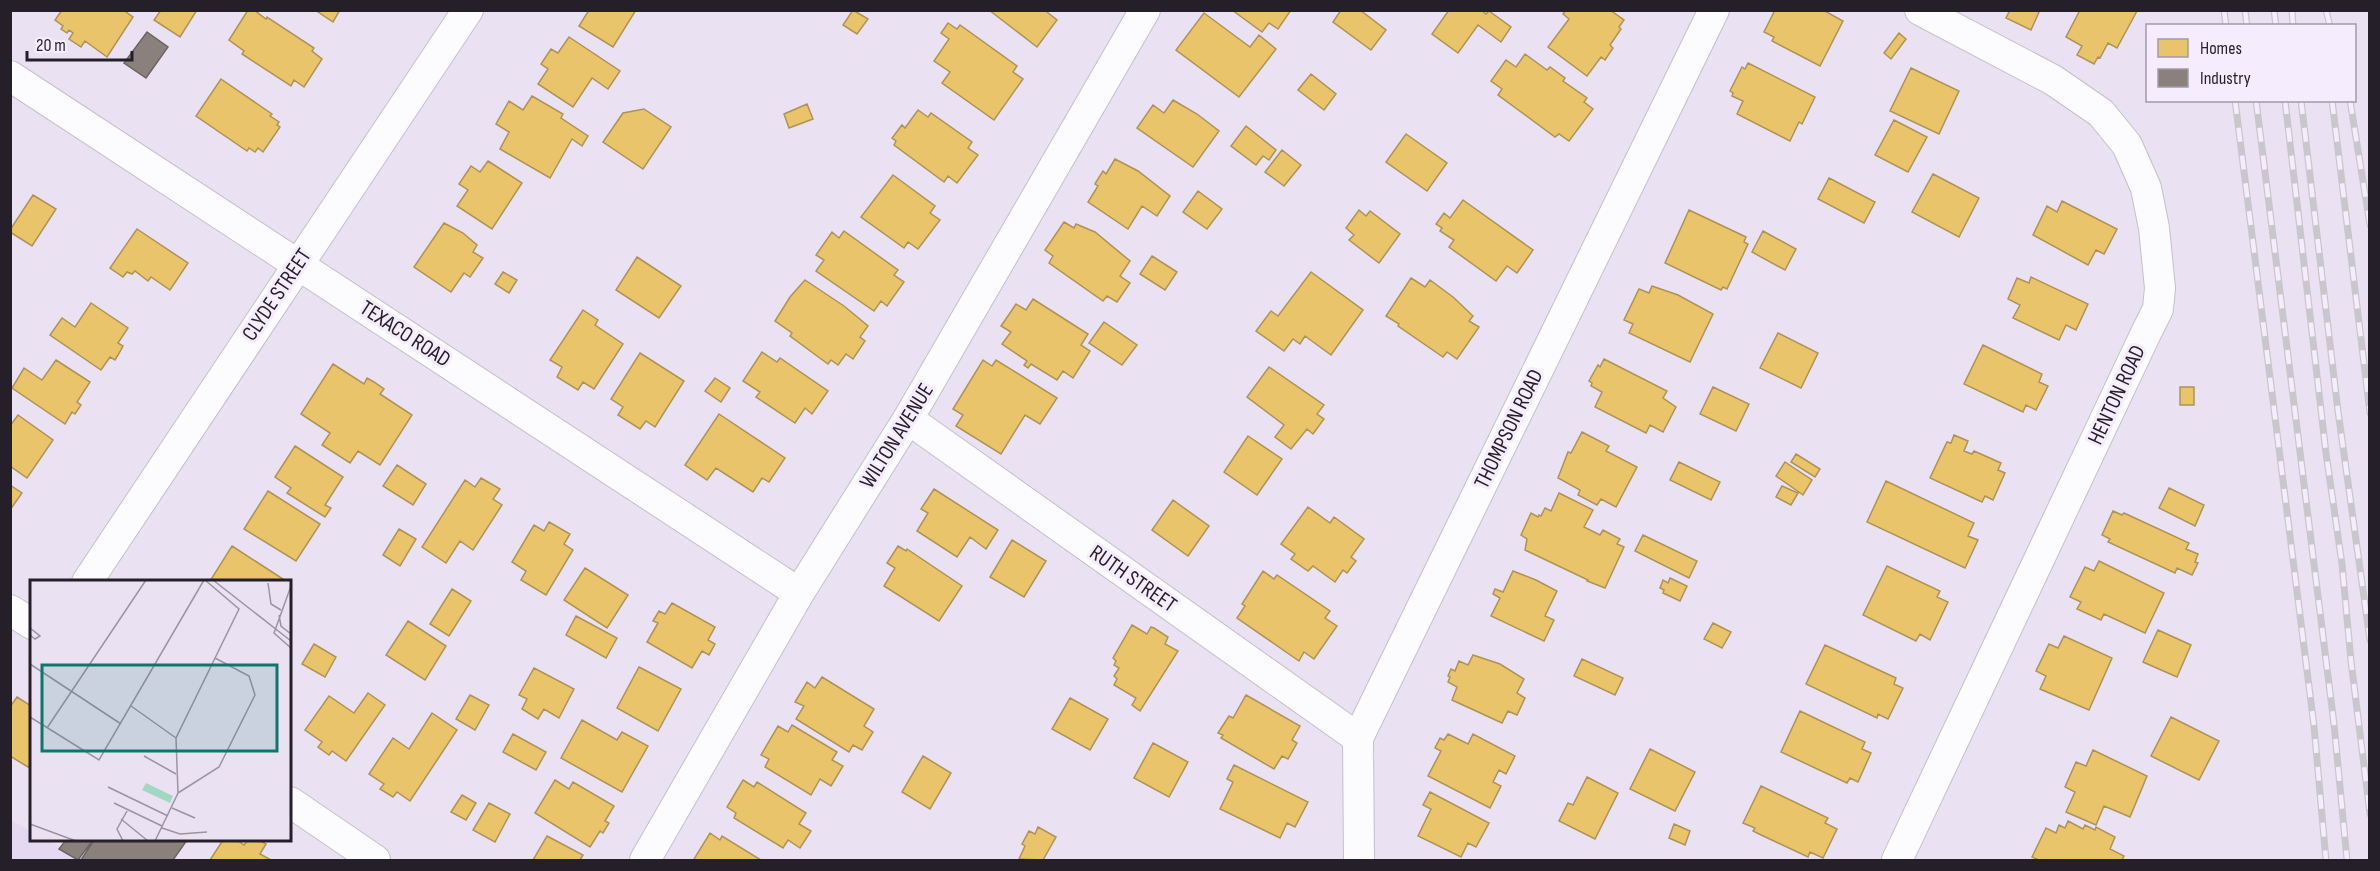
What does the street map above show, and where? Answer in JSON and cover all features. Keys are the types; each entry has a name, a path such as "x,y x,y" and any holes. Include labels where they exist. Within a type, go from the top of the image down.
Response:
{"street":[{"name":"CLYDE STREET","path":"88,580 468,10"},
{"name":"WILTON AVENUE","path":"645,861 799,592 909,419 1145,10"},
{"name":"THOMPSON ROAD","path":"1359,861 1358,738 1714,10"},
{"name":"HENTON ROAD","path":"1897,861 2158,309 2160,288 2154,228 2146,188 2127,145 2101,112 2053,80 1920,10"},
{"name":"TEXACO ROAD","path":"10,76 799,592"},
{"name":"RUTH STREET","path":"909,419 1358,738"},
{"path":"10,610 30,623"},
{"path":"291,803 375,861"}],"shaded area":[{"path":"10,820 30,830 30,841 49,841 87,860 11,860"}],"building: Homes":[{"path":"62,10 123,10 133,17 107,57 85,41 81,47 69,39 73,33 69,30 67,33 61,29 63,26 55,20"},
{"path":"161,10 197,10 180,37 154,20"},
{"path":"248,10 254,10 266,19 267,17 314,48 312,51 322,59 304,87 294,80 291,86 242,54 244,51 229,40"},
{"path":"315,10 340,10 333,22"},
{"path":"589,10 636,10 613,47 579,26"},
{"path":"853,10 868,19 857,34 843,25"},
{"path":"989,10 1049,10 1047,12 1057,20 1037,47"},
{"path":"1232,10 1291,10 1278,29 1269,23 1262,32"},
{"path":"1341,10 1360,10 1386,30 1371,50 1333,22"},
{"path":"1449,10 1481,10 1486,14 1489,11 1511,27 1501,42 1478,25 1458,53 1432,34"},
{"path":"1566,10 1610,10 1624,20 1610,45 1613,48 1605,60 1601,57 1587,76 1548,47 1569,19 1563,14"},
{"path":"1775,10 1823,10 1843,21 1820,66 1772,41 1774,37 1764,32"},
{"path":"2010,10 2040,10 2031,30 2006,18"},
{"path":"2080,10 2137,11 2117,48 2108,43 2094,64 2077,55 2082,46 2066,37"},
{"path":"1204,13 1250,47 1259,35 1276,49 1239,97 1176,50"},
{"path":"948,23 957,29 960,25 1017,66 1013,72 1023,79 994,120 942,83 950,72 934,61 949,39 941,33"},
{"path":"1899,33 1906,39 1891,59 1884,53"},
{"path":"569,37 620,71 608,89 592,78 573,107 538,84 548,69 541,64 551,49 558,53"},
{"path":"1525,54 1547,70 1550,67 1565,78 1563,81 1587,98 1584,102 1593,109 1569,141 1559,134 1555,137 1498,95 1502,89 1491,81 1506,60 1516,67"},
{"path":"1748,63 1815,97 1802,124 1799,122 1790,141 1737,114 1743,101 1732,96 1733,93 1730,91 1742,67 1745,69"},
{"path":"1911,68 1959,91 1939,134 1890,111"},
{"path":"1311,74 1336,94 1324,110 1298,90"},
{"path":"221,79 272,114 270,116 279,122 277,125 280,127 263,152 258,148 255,152 249,148 247,151 196,116"},
{"path":"532,96 563,114 561,118 588,136 582,146 572,139 550,178 500,149 509,132 496,124 509,101 523,110"},
{"path":"1173,100 1197,114 1219,131 1193,167 1137,128 1153,105 1164,113"},
{"path":"807,104 813,119 789,128 784,114"},
{"path":"644,109 671,127 643,169 603,142 623,113"},
{"path":"918,110 928,117 931,113 972,142 968,148 978,155 957,183 948,176 944,182 894,145 896,141 892,138 902,125 905,128"},
{"path":"1894,120 1927,137 1908,172 1875,155"},
{"path":"1246,126 1276,150 1269,160 1263,156 1256,165 1231,146"},
{"path":"1406,134 1447,163 1427,191 1386,162"},
{"path":"1282,150 1301,165 1284,186 1265,172"},
{"path":"1115,159 1138,171 1170,196 1157,216 1142,206 1128,229 1088,202 1098,186 1096,182 1103,171 1106,174"},
{"path":"488,161 522,183 492,229 457,206 468,190 459,184 471,166 480,172"},
{"path":"1933,174 1979,198 1959,237 1912,212"},
{"path":"893,175 935,206 930,213 940,220 918,249 908,242 904,248 861,217"},
{"path":"1829,178 1875,202 1864,223 1818,199"},
{"path":"1198,191 1222,209 1207,229 1183,212"},
{"path":"33,195 56,209 32,246 10,230"},
{"path":"1463,200 1533,250 1517,273 1507,266 1496,281 1449,247 1454,240 1440,231 1442,228 1436,224 1444,213 1450,218"},
{"path":"2062,201 2117,229 2104,254 2096,250 2088,265 2033,235 2047,206 2057,212"},
{"path":"1359,210 1366,216 1370,211 1400,234 1379,263 1349,240 1354,235 1346,228"},
{"path":"1689,210 1746,237 1744,242 1748,244 1727,289 1723,287 1721,290 1665,263"},
{"path":"1064,222 1074,228 1076,224 1095,232 1130,261 1120,276 1130,283 1117,302 1107,296 1103,301 1049,263 1053,256 1045,250"},
{"path":"444,223 463,233 477,245 473,252 483,258 470,277 464,273 451,292 414,267"},
{"path":"137,229 188,263 170,290 151,277 148,281 135,271 132,274 127,272 123,277 110,268"},
{"path":"844,231 898,270 894,275 904,282 887,306 881,301 874,311 816,271 824,260 816,255 832,232 839,238"},
{"path":"1763,231 1796,249 1785,270 1752,252"},
{"path":"1152,256 1177,272 1165,290 1140,274"},
{"path":"637,257 681,286 659,318 616,290"},
{"path":"503,272 517,280 509,293 495,284"},
{"path":"1311,272 1363,310 1331,355 1305,336 1300,344 1293,339 1284,351 1256,331 1271,311 1278,316"},
{"path":"2031,277 2088,304 2076,330 2066,325 2059,340 2013,318 2020,305 2008,299 2017,278 2029,283"},
{"path":"1411,278 1425,287 1430,280 1473,316 1469,321 1479,327 1457,359 1447,352 1443,357 1386,316"},
{"path":"805,280 844,306 868,326 860,337 865,341 853,359 846,354 838,365 831,360 828,364 790,336 792,333 775,321 790,297"},
{"path":"1652,286 1678,295 1713,314 1690,362 1629,333 1633,324 1624,320 1639,289 1649,293"},
{"path":"1033,299 1088,334 1081,345 1090,351 1073,378 1063,371 1057,380 1031,364 1028,368 1024,365 1027,361 1002,344 1011,332 1001,326 1016,304 1026,310"},
{"path":"91,303 128,328 118,343 123,346 115,360 110,357 101,370 50,335 62,318 75,327"},
{"path":"583,310 598,320 595,325 623,344 594,389 583,382 578,390 557,377 562,367 550,360"},
{"path":"1104,322 1137,345 1122,365 1089,343"},
{"path":"1778,333 1818,353 1801,388 1760,368"},
{"path":"1983,345 2042,374 2039,382 2048,386 2036,410 2026,405 2023,412 1964,384"},
{"path":"762,352 777,362 780,358 828,391 812,414 805,408 795,423 756,397 760,392 743,381"},
{"path":"640,353 684,381 655,427 646,421 640,429 618,415 623,407 611,399"},
{"path":"1604,359 1667,391 1663,398 1676,407 1663,432 1650,425 1646,433 1595,407 1602,392 1591,386 1592,383 1589,381"},
{"path":"56,360 90,382 77,402 81,405 75,414 72,412 65,424 12,388 24,368 42,380"},
{"path":"983,360 992,366 996,360 1057,398 1040,424 1025,415 1001,454 956,426 963,415 953,409"},
{"path":"333,364 364,384 367,378 374,382 384,389 380,394 412,415 380,465 358,451 350,463 322,445 330,433 301,414"},
{"path":"1269,367 1324,405 1317,414 1324,419 1313,434 1307,429 1291,449 1275,437 1284,425 1247,397"},
{"path":"715,378 730,388 721,402 705,391"},
{"path":"1713,387 1749,404 1736,431 1700,414"},
{"path":"2180,387 2194,387 2194,405 2180,405"},
{"path":"719,414 785,458 769,482 762,478 753,492 716,468 707,480 685,465"},
{"path":"18,415 53,440 27,478 10,466 10,426"},
{"path":"1582,432 1609,446 1606,451 1637,467 1616,507 1601,499 1597,505 1578,495 1580,490 1558,478 1568,452 1571,453"},
{"path":"1954,435 1968,441 1964,451 1972,454 1974,451 2001,463 1998,470 2005,473 1993,500 1985,496 1982,502 1930,478 1947,442 1951,443"},
{"path":"1248,436 1282,459 1257,495 1224,472"},
{"path":"295,446 343,477 325,505 331,508 325,517 287,493 291,488 275,477"},
{"path":"1796,454 1820,469 1815,477 1791,462"},
{"path":"1679,462 1720,482 1711,500 1670,480"},
{"path":"1785,462 1812,480 1803,495 1776,476"},
{"path":"397,465 426,484 413,505 383,486"},
{"path":"481,478 500,489 493,499 502,505 473,550 460,541 446,563 422,547 465,480 475,487"},
{"path":"1886,481 1974,523 1968,536 1978,540 1965,568 1867,522"},
{"path":"10,485 22,493 10,510"},
{"path":"1782,486 1798,493 1791,505 1776,497"},
{"path":"2169,488 2204,505 2195,526 2159,508"},
{"path":"934,489 998,530 986,549 970,537 957,557 917,531 928,513 921,509"},
{"path":"268,491 320,524 296,561 244,529"},
{"path":"1559,493 1593,510 1584,527 1600,535 1603,530 1620,539 1617,544 1624,547 1605,588 1525,550 1527,539 1521,535 1531,513 1538,517 1545,508 1551,511"},
{"path":"1173,500 1209,526 1188,556 1152,530"},
{"path":"1308,507 1330,523 1334,517 1364,539 1351,557 1356,561 1347,573 1343,570 1335,582 1313,566 1308,571 1291,559 1295,554 1281,544"},
{"path":"2113,511 2122,515 2124,513 2189,543 2186,549 2198,554 2195,562 2198,563 2192,575 2177,568 2175,573 2108,542 2110,539 2102,535"},
{"path":"549,522 570,534 564,544 573,550 546,595 521,580 526,571 512,562 534,525 544,531"},
{"path":"399,529 416,539 400,566 383,555"},
{"path":"1643,535 1697,561 1689,578 1635,551"},
{"path":"1012,540 1046,561 1024,597 990,577"},
{"path":"232,546 283,579 282,580 211,580"},
{"path":"898,546 906,551 907,549 962,586 939,621 884,586 895,568 887,563"},
{"path":"2099,561 2164,593 2145,633 2104,614 2101,620 2077,609 2081,602 2070,597 2085,567 2094,571"},
{"path":"1887,566 1940,591 1937,597 1948,602 1930,640 1920,634 1916,641 1863,615"},
{"path":"585,568 628,595 607,628 564,600"},
{"path":"1263,571 1274,579 1277,575 1330,611 1325,618 1337,626 1314,659 1304,652 1299,661 1237,618 1245,606 1242,604"},
{"path":"1513,571 1557,591 1545,616 1554,620 1544,641 1491,616 1500,598 1493,594 1495,589 1503,592"},
{"path":"1670,578 1687,586 1680,601 1663,593 1664,590 1660,588 1663,580 1668,583"},
{"path":"452,589 471,601 449,636 430,624"},
{"path":"672,603 715,627 708,640 715,644 709,655 702,651 692,668 647,642 658,623 653,621 659,611 665,614"},
{"path":"576,616 617,638 606,658 566,635"},
{"path":"408,621 446,646 425,680 386,655"},
{"path":"1713,623 1731,632 1722,648 1704,639"},
{"path":"1132,625 1147,634 1151,627 1154,628 1168,637 1165,644 1178,651 1140,711 1132,705 1136,698 1114,685 1117,679 1114,676 1119,668 1114,665 1116,661 1113,658"},
{"path":"2158,630 2191,645 2177,677 2143,662"},
{"path":"2064,636 2112,658 2089,710 2040,689 2046,676 2036,671 2049,644 2058,648"},
{"path":"314,644 336,657 325,677 302,664"},
{"path":"1825,645 1896,678 1894,684 1903,688 1888,719 1878,714 1877,718 1806,684"},
{"path":"1473,655 1500,664 1524,679 1517,693 1525,698 1517,715 1508,711 1502,723 1452,700 1457,687 1448,682 1451,669 1455,671 1459,661 1468,665"},
{"path":"1582,659 1623,678 1615,695 1574,676"},
{"path":"639,667 681,689 658,731 617,708"},
{"path":"534,668 574,689 559,718 544,709 538,719 522,709 527,699 519,695"},
{"path":"822,677 874,709 864,726 873,732 862,750 853,745 849,752 796,719 804,706 795,702 807,682 815,688"},
{"path":"368,693 385,705 346,761 332,751 329,755 318,747 322,742 305,730 329,696 354,713"},
{"path":"470,695 489,705 475,730 456,719"},
{"path":"1246,695 1300,726 1292,740 1297,743 1288,759 1282,756 1274,769 1221,738 1223,735 1218,733 1229,716 1233,718"},
{"path":"17,697 30,705 30,765 28,767 10,756 10,707"},
{"path":"1070,698 1108,719 1090,750 1052,729"},
{"path":"1800,711 1865,742 1862,749 1871,753 1858,782 1850,778 1847,783 1781,752"},
{"path":"432,713 457,730 410,801 397,792 393,797 380,789 384,784 369,774 393,738 409,749"},
{"path":"2171,717 2219,741 2199,780 2151,756"},
{"path":"582,720 617,740 622,732 648,746 622,792 561,758"},
{"path":"792,725 837,752 832,760 843,766 831,786 820,779 811,795 765,767 769,759 761,755 778,726 788,732"},
{"path":"513,734 546,752 536,770 503,752"},
{"path":"1448,734 1468,744 1473,734 1515,756 1506,774 1499,770 1493,782 1501,786 1490,808 1428,776 1441,751 1435,748 1440,738 1444,740"},
{"path":"1153,743 1188,762 1169,797 1134,778"},
{"path":"1650,749 1695,772 1675,811 1630,789"},
{"path":"2093,750 2147,776 2130,817 2104,806 2096,825 2066,812 2075,792 2065,787 2076,762 2086,766"},
{"path":"923,756 951,773 930,809 902,792"},
{"path":"1234,765 1308,802 1295,827 1287,823 1280,838 1220,809 1233,782 1227,779"},
{"path":"1587,777 1618,793 1595,839 1559,821 1568,803 1573,805"},
{"path":"555,780 569,789 573,782 614,806 605,821 609,823 603,833 600,831 590,847 535,813"},
{"path":"743,780 754,787 757,782 806,813 799,824 811,831 800,848 788,840 783,848 734,818 736,813 727,807"},
{"path":"1761,786 1828,818 1825,823 1837,829 1823,858 1810,852 1808,857 1753,831 1755,828 1743,823"},
{"path":"1430,792 1489,823 1476,847 1468,843 1461,857 1418,836 1431,809 1423,805"},
{"path":"462,795 476,803 466,820 451,812"},
{"path":"489,803 510,814 495,842 473,830"},
{"path":"2068,821 2083,829 2085,825 2095,830 2096,827 2115,837 2110,849 2124,856 2122,860 2039,860 2032,857 2046,828 2056,833 2059,825 2065,828"},
{"path":"1674,824 1690,831 1685,845 1669,838"},
{"path":"1038,827 1056,837 1043,860 1019,859 1025,846 1022,844 1029,831 1035,834"},
{"path":"710,833 720,840 722,836 761,860 694,859"},
{"path":"547,836 583,855 580,860 533,860"},
{"path":"222,841 238,841 244,845 247,841 261,841 266,844 260,854 271,860 210,860"}],"building: Industry":[{"path":"147,32 168,47 146,78 124,63"},
{"path":"65,841 92,841 78,860 59,849"},
{"path":"93,841 186,841 173,860 81,860"}],"railway":[{"path":"2224,10 2226,24"},
{"path":"2245,10 2247,24"},
{"path":"2274,10 2276,24"},
{"path":"2292,10 2293,24"},
{"path":"2326,10 2330,24"},
{"path":"2235,102 2314,726 2326,860"},
{"path":"2256,102 2334,724 2347,860"},
{"path":"2285,102 2370,814"},
{"path":"2301,102 2338,411 2370,640"},
{"path":"2332,102 2370,413"},
{"path":"2350,102 2370,225"}]}
